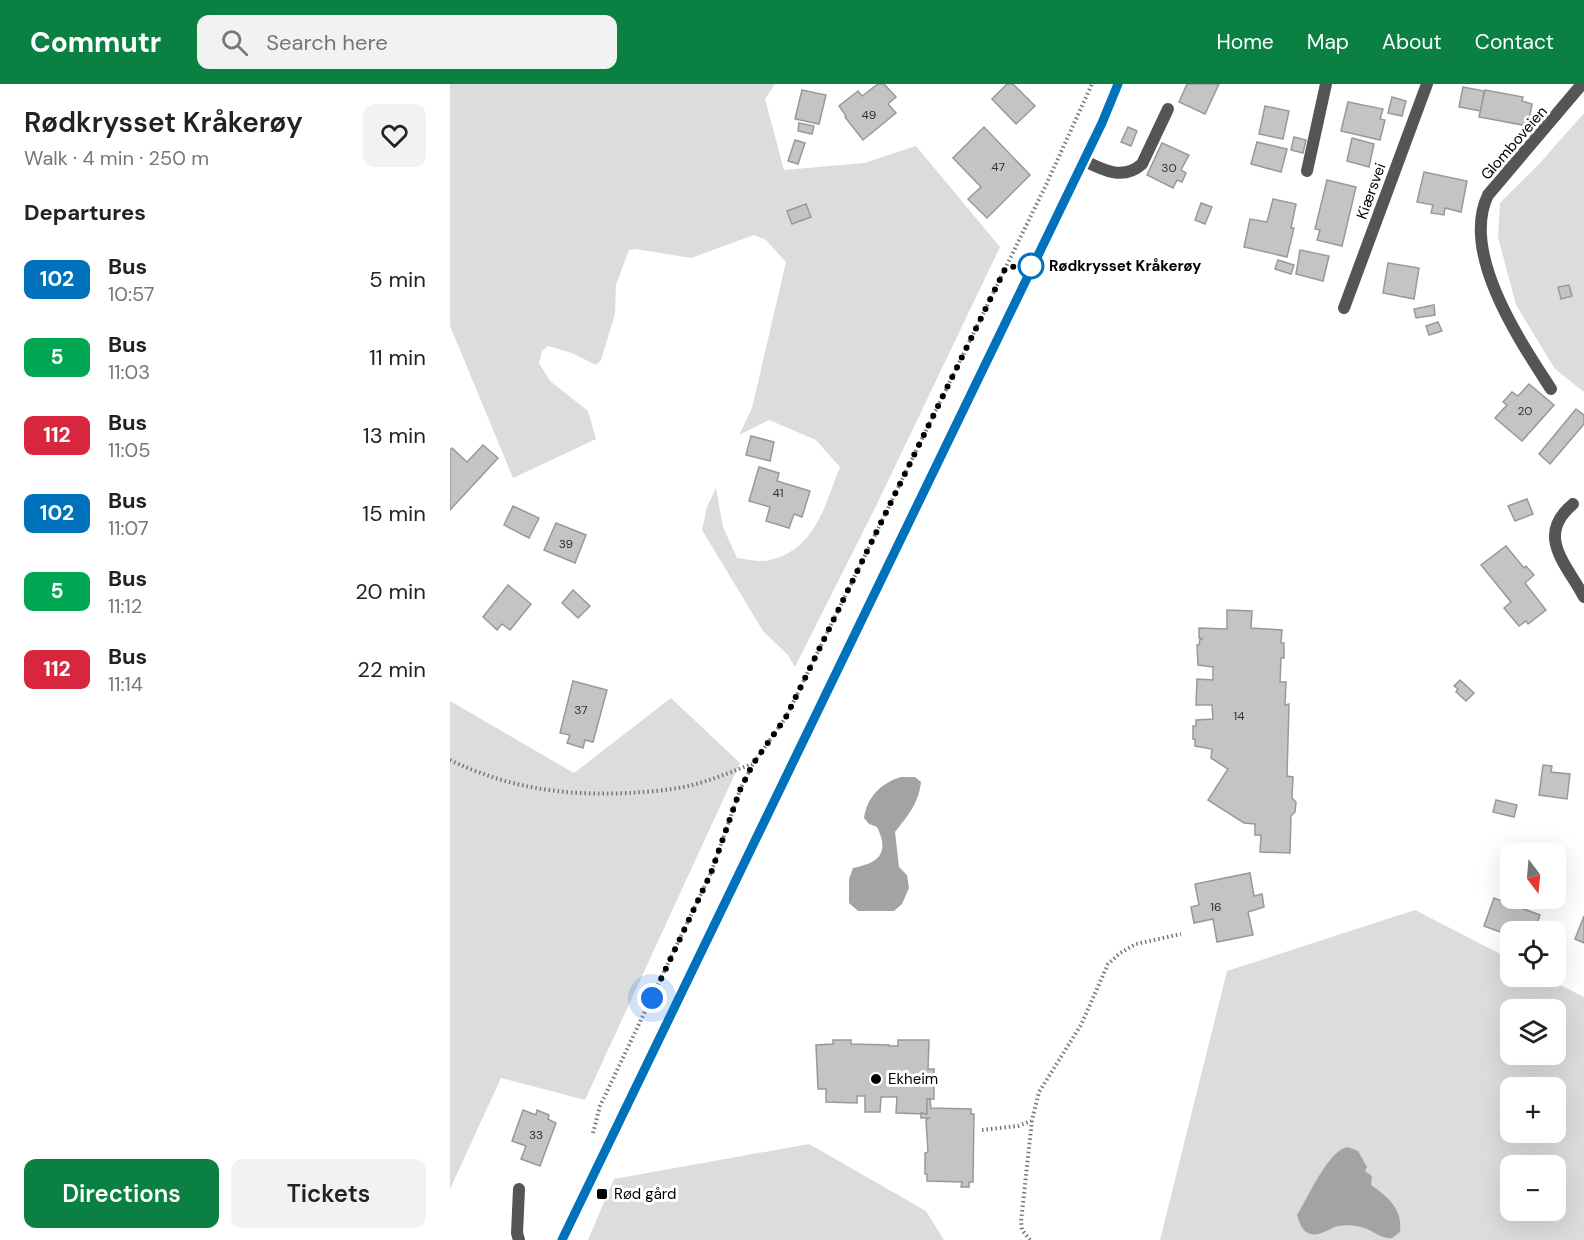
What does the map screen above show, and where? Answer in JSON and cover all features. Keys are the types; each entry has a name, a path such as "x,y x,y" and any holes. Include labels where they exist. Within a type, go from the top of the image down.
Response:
{"street":[{"path":"562,1240 1118,84"},
{"path":"1307,171 1326,84"},
{"name":"Kiærsvei","path":"1344,308 1427,84"},
{"name":"Glomboveien","path":"1551,389 1524,348 1492,283 1482,245 1481,218 1488,195 1582,84"},
{"path":"1083,160 1105,171 1119,174 1136,170 1142,164 1168,109"},
{"path":"1573,504 1562,513 1557,522 1555,542 1562,560 1584,597"},
{"path":"519,1189 517,1233 519,1240"}],"path":[{"path":"592,1136 600,1106 711,873 740,790 753,764 786,717 1046,185 1092,84"},
{"path":"450,760 477,773 526,787 575,794 606,794 678,788 753,764"},
{"path":"1030,1240 1022,1230 1022,1222 1032,1120 1039,1092 1081,1025 1108,964 1120,953 1136,944 1181,934"},
{"path":"982,1130 1018,1126 1032,1120"}],"shaded area":[{"path":"450,84 775,84 765,99 784,170 864,163 916,146 1000,247 877,504 795,667 788,655 763,631 702,530 707,507 716,488 723,527 737,558 766,561 786,554 808,536 816,524 840,467 816,440 769,420 739,435 752,408 786,262 766,240 754,235 691,258 636,249 629,250 616,285 615,314 601,360 596,365 572,353 548,346 542,351 539,363 550,381 588,411 596,439 513,478 450,326"},
{"path":"1584,113 1584,392 1555,369 1516,305 1498,237 1500,203 1539,164"},
{"path":"671,698 740,763 585,1100 501,1078 450,1189 450,701 574,773"},
{"path":"901,777 915,777 921,782 915,803 895,832 899,867 907,875 909,888 902,904 894,911 858,911 849,903 849,879 853,868 875,860 882,850 881,836 877,827 869,824 864,818 866,810 872,797 881,787"},
{"path":"1415,910 1500,954 1500,987 1564,987 1584,997 1584,1240 1160,1240 1227,971"},
{"path":"809,1144 926,1211 944,1240 588,1240 614,1179"},
{"path":"1348,1147 1358,1151 1367,1167 1365,1171 1372,1176 1371,1185 1383,1194 1397,1210 1400,1232 1392,1238 1350,1225 1310,1234 1300,1224 1297,1215 1319,1176 1333,1156"}],"building":[{"path":"878,84 884,84 896,97 888,104 896,113 863,140 839,106 858,91 862,96"},
{"path":"1007,84 1013,84 1035,106 1016,124 992,99"},
{"path":"1187,84 1219,84 1205,114 1179,102"},
{"path":"1463,87 1484,91 1481,111 1459,107"},
{"path":"802,90 826,95 819,124 795,119"},
{"path":"1485,90 1523,97 1522,101 1532,104 1528,126 1479,117"},
{"path":"1392,97 1406,101 1402,116 1388,113"},
{"path":"1348,102 1383,109 1380,119 1385,120 1380,140 1341,131"},
{"path":"1265,106 1289,111 1283,139 1259,134"},
{"path":"799,123 814,126 812,134 798,131"},
{"path":"984,127 1030,175 987,218 968,199 981,187 953,158"},
{"path":"1128,127 1137,131 1131,146 1121,142"},
{"path":"1294,137 1306,140 1303,153 1291,150"},
{"path":"1352,138 1374,144 1369,167 1347,161"},
{"path":"795,140 805,143 798,164 788,161"},
{"path":"1257,142 1287,149 1281,172 1251,164"},
{"path":"1162,143 1189,155 1181,170 1186,173 1182,182 1177,180 1173,188 1147,175"},
{"path":"1424,172 1467,181 1461,212 1445,208 1444,215 1431,213 1433,205 1417,202"},
{"path":"1327,180 1356,187 1342,246 1317,240 1320,230 1315,229"},
{"path":"1273,199 1296,204 1291,228 1294,228 1287,257 1244,247 1250,219 1267,222"},
{"path":"1201,203 1212,207 1205,224 1195,220"},
{"path":"806,204 811,217 792,224 787,211"},
{"path":"1300,250 1329,256 1323,281 1296,274"},
{"path":"1278,260 1294,265 1291,274 1275,269"},
{"path":"1388,263 1419,268 1414,299 1383,293"},
{"path":"1569,285 1572,296 1561,299 1558,287"},
{"path":"1434,305 1435,315 1416,318 1414,309"},
{"path":"1438,322 1442,331 1429,335 1426,326"},
{"path":"1529,384 1554,405 1522,441 1495,418 1507,405 1503,402 1512,392 1518,396"},
{"path":"1576,409 1584,415 1584,424 1550,464 1539,454"},
{"path":"751,436 774,442 770,461 746,455"},
{"path":"483,445 498,458 450,510 450,450 452,448 467,462"},
{"path":"759,467 779,473 777,481 810,491 802,517 794,514 789,528 766,521 770,507 749,501"},
{"path":"1527,499 1533,514 1515,521 1508,506"},
{"path":"513,506 539,518 529,538 504,525"},
{"path":"556,523 586,535 575,563 544,550"},
{"path":"1506,546 1524,568 1526,566 1534,575 1525,583 1546,610 1528,624 1526,621 1519,626 1504,608 1511,602 1481,565"},
{"path":"508,585 531,604 510,630 502,624 497,630 483,617"},
{"path":"573,590 590,606 578,618 562,603"},
{"path":"1227,610 1252,611 1251,628 1282,630 1281,643 1284,643 1284,658 1281,658 1280,682 1286,682 1285,705 1289,704 1287,776 1293,777 1292,798 1296,802 1295,812 1291,816 1290,853 1260,852 1261,835 1255,835 1255,824 1244,823 1208,800 1228,769 1211,758 1212,749 1195,746 1195,739 1193,739 1193,726 1196,726 1196,720 1213,719 1212,705 1196,705 1197,679 1213,680 1213,667 1198,665 1197,645 1200,639 1203,639 1199,638 1199,628 1227,629"},
{"path":"1460,680 1474,693 1466,701 1456,692 1458,689 1454,686"},
{"path":"573,681 607,690 593,742 585,740 583,748 567,743 570,735 560,733"},
{"path":"1543,765 1552,766 1551,772 1570,774 1567,799 1539,795"},
{"path":"1496,800 1517,805 1514,817 1493,812"},
{"path":"1250,873 1254,896 1262,894 1264,907 1248,912 1253,935 1217,942 1213,919 1194,923 1191,907 1199,905 1195,884"},
{"path":"1494,898 1500,900 1500,909 1524,909 1540,915 1538,921 1500,921 1500,932 1484,926"},
{"path":"1584,916 1584,943 1575,939"},
{"name":"Ekheim","path":"833,1040 851,1040 851,1044 898,1046 898,1040 929,1040 928,1069 934,1069 934,1099 927,1099 927,1114 896,1113 897,1097 881,1097 880,1112 865,1112 865,1096 857,1096 857,1103 826,1102 826,1089 818,1089 816,1045 833,1044"},
{"path":"927,1099 930,1099 931,1108 971,1109 971,1114 974,1114 973,1182 969,1182 969,1187 961,1187 962,1182 927,1181 927,1174 925,1174 925,1153 928,1152 926,1120 929,1118 921,1118 921,1113 927,1114"},
{"path":"523,1110 536,1115 537,1110 549,1115 548,1119 556,1123 540,1166 521,1159 526,1146 512,1141"}],"bus line":[{"name":"102","path":"562,1240 1102,123 1118,84"}],"place":[{"name":"Rødkrysset Kråkerøy","path":"1031,266"},
{"name":"Ekheim","path":"876,1079"},
{"name":"Rød gård","path":"602,1194"}],"route":[{"path":"652,998 711,873 740,790 753,764 786,717 1006,267 1031,266"}]}
